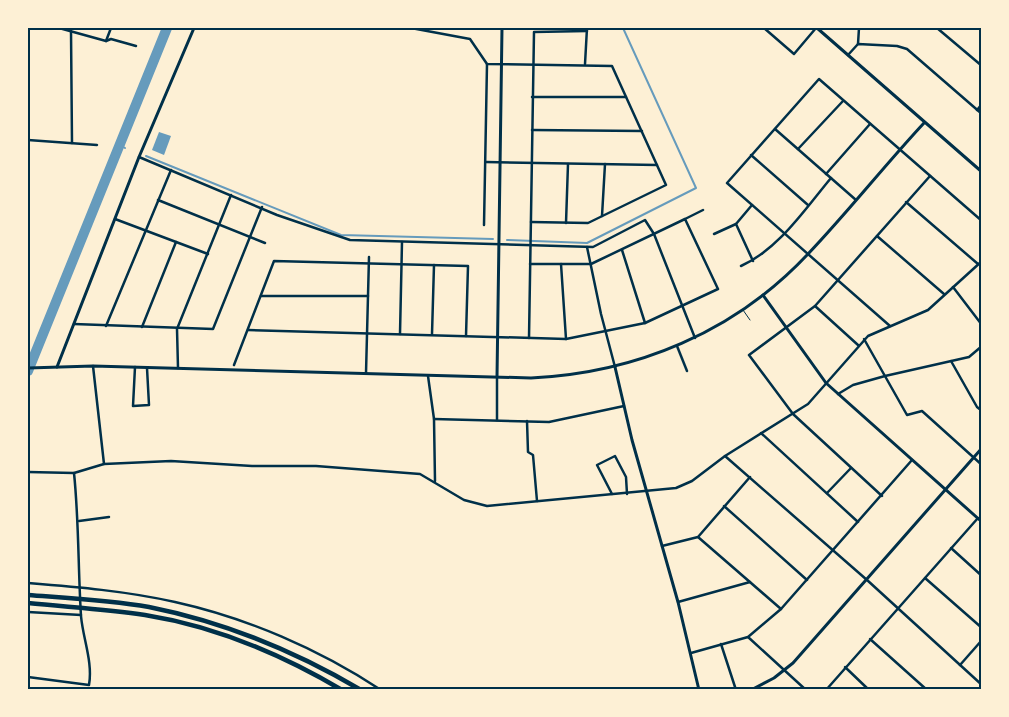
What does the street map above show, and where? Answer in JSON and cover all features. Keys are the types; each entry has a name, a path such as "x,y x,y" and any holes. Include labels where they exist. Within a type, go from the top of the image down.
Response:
{"highway":[{"path":"28,595 121,603 200,620 269,643 361,690"},
{"path":"28,603 146,615 198,627 268,652 342,690"}],"street":[{"path":"59,28 106,41 111,39 136,46"},
{"path":"106,41 111,28"},
{"path":"57,367 115,218 194,28"},
{"path":"411,28 470,39 487,64 484,225"},
{"path":"497,420 502,28"},
{"path":"764,28 794,54 816,28 982,172"},
{"path":"848,56 858,44 859,28"},
{"path":"938,28 982,66"},
{"path":"529,338 534,32 587,29 585,64"},
{"path":"71,31 72,143"},
{"path":"858,44 897,46 907,49 982,114"},
{"path":"487,64 585,64 612,66 666,185 588,223 531,222"},
{"path":"890,326 727,183 751,155 819,79 982,220"},
{"path":"532,97 627,97"},
{"path":"798,149 843,101"},
{"path":"977,110 982,104"},
{"path":"28,368 93,366 428,376 558,376 615,367 695,338 763,295 808,254 924,123"},
{"path":"826,174 870,124"},
{"path":"775,128 856,200"},
{"path":"532,130 642,131"},
{"path":"28,140 96,145"},
{"path":"751,155 808,205"},
{"path":"140,157 341,239 593,247 646,220 654,234 695,338"},
{"path":"486,162 658,165"},
{"path":"566,223 568,164"},
{"path":"602,216 605,164"},
{"path":"106,326 171,170"},
{"path":"882,496 793,414 749,355 815,306 930,175"},
{"path":"741,266 753,261 784,233 831,178"},
{"path":"178,368 178,329 231,195"},
{"path":"158,200 266,243"},
{"path":"906,202 978,264"},
{"path":"714,234 736,224 752,205"},
{"path":"73,324 213,329 262,207"},
{"path":"530,264 591,264 703,210"},
{"path":"115,218 208,254"},
{"path":"248,330 566,339 645,323 718,289 685,218"},
{"path":"736,224 753,261"},
{"path":"877,236 944,294"},
{"path":"142,327 176,242"},
{"path":"400,334 402,242"},
{"path":"587,247 624,406 700,690"},
{"path":"622,250 645,323"},
{"path":"366,374 369,257"},
{"path":"234,365 274,260 468,266 466,336"},
{"path":"28,472 74,473 104,464 171,461 252,466 294,464 420,474 464,500 488,506 676,488 692,481 725,456 808,404 864,339 928,310 982,261"},
{"path":"561,264 566,339"},
{"path":"432,334 434,265"},
{"path":"953,287 981,324"},
{"path":"763,295 826,384 982,522"},
{"path":"261,296 368,296"},
{"path":"815,306 859,346"},
{"path":"864,339 907,415 922,411 982,465"},
{"path":"677,346 687,370"},
{"path":"838,394 853,385 969,357 982,346"},
{"path":"951,361 977,408 982,411"},
{"path":"93,366 104,464"},
{"path":"135,367 133,406 149,404 147,368"},
{"path":"428,376 434,419 435,482"},
{"path":"434,419 549,422 624,406"},
{"path":"527,421 528,452 533,455 537,501"},
{"path":"761,433 858,522"},
{"path":"751,690 785,670 982,448"},
{"path":"612,495 597,465 615,456 626,477 627,494"},
{"path":"725,456 833,550 982,685"},
{"path":"691,653 748,637 781,609 912,460"},
{"path":"827,493 851,468"},
{"path":"28,677 89,684 91,669 83,640 77,562 79,521 74,473"},
{"path":"662,546 698,537 750,477"},
{"path":"724,506 807,580"},
{"path":"79,521 109,517"},
{"path":"826,690 978,518"},
{"path":"698,537 781,609"},
{"path":"951,548 982,576"},
{"path":"925,578 982,628"},
{"path":"678,602 750,582"},
{"path":"28,583 80,587 175,602 246,623 320,656 381,690"},
{"path":"28,612 81,615"},
{"path":"748,637 806,690"},
{"path":"870,639 927,690"},
{"path":"960,665 982,640"},
{"path":"721,644 736,690"},
{"path":"846,667 869,690"}],"lane":[{"path":"742,310 750,320"}],"water":[{"path":"159,132 171,136 164,155 152,150"}],"waterway":[{"path":"28,371 167,28"},
{"path":"507,240 587,243 696,188 623,28"},
{"path":"120,145 125,148"},
{"path":"146,156 341,235 493,239"}]}
